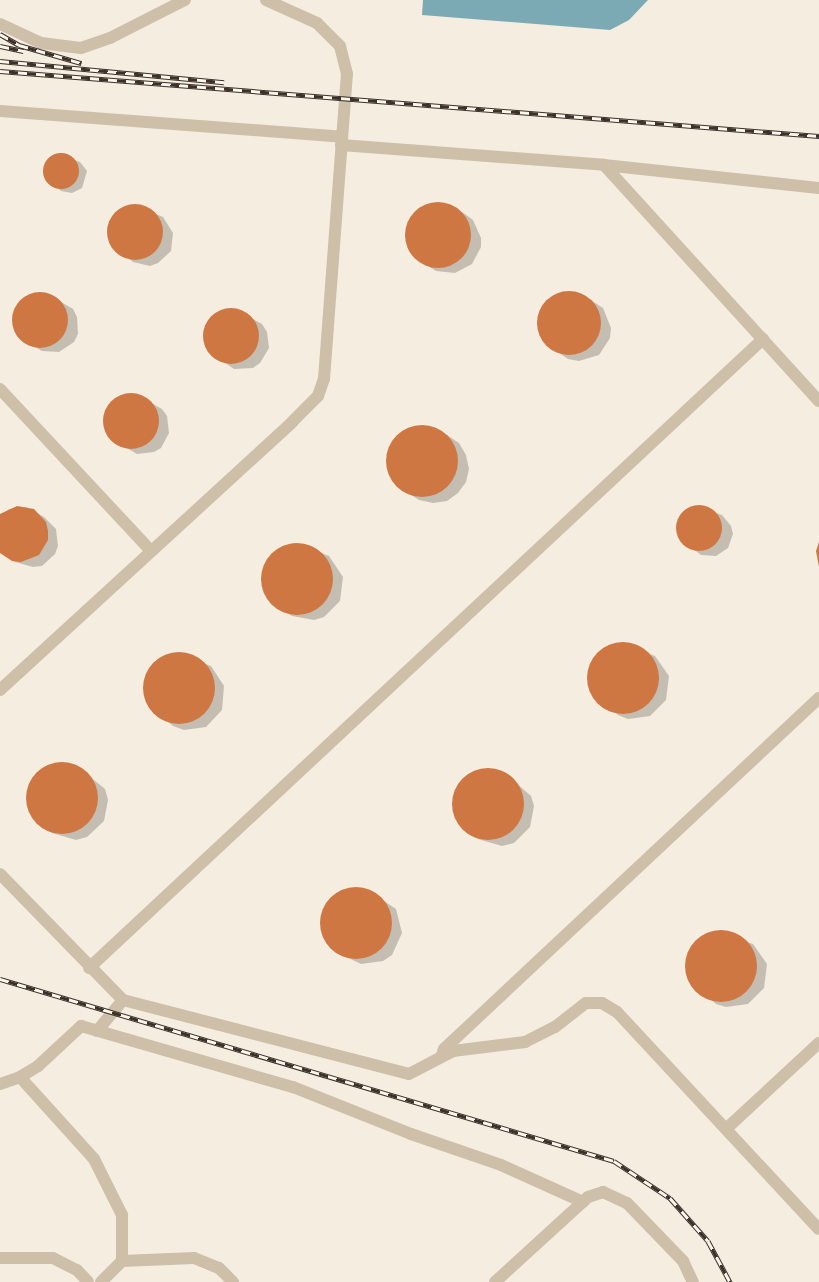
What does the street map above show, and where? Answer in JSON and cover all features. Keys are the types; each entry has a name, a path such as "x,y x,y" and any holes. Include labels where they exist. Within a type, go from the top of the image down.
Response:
{"lane":[{"path":"0,24 41,43 81,48 110,38 185,0"},
{"path":"0,690 318,396 324,379 347,74 340,46 317,22 266,0"},
{"path":"0,111 604,165 819,188"},
{"path":"604,165 819,401"},
{"path":"88,968 763,339"},
{"path":"0,388 151,551"},
{"path":"442,1057 444,1049 819,698"},
{"path":"0,874 88,968 123,1000 409,1074 453,1051 525,1042 555,1027 586,1003 602,1002 617,1012 819,1229"},
{"path":"97,1031 123,1000"},
{"path":"0,1084 20,1077 38,1066 81,1026 293,1087 411,1134 501,1165 583,1202"},
{"path":"726,1130 819,1043"},
{"path":"20,1077 94,1159 122,1214 122,1261"},
{"path":"496,1282 583,1202 603,1192 627,1203 684,1261 693,1282"},
{"path":"0,1258 53,1258 77,1270 88,1282"},
{"path":"101,1282 122,1261 194,1258 219,1268 232,1282"}],"water":[{"path":"423,0 648,0 629,20 610,30 422,15"}],"building":[{"path":"61,153 68,154 74,158 78,164 78,178 74,184 68,188 61,189 54,188 48,184 44,178 43,171 44,164 48,158 54,154"},
{"path":"438,202 451,205 461,212 468,222 471,235 468,248 461,258 451,265 438,268 425,265 415,258 408,248 405,235 408,222 415,212 425,205"},
{"path":"129,204 141,204 155,212 163,226 161,243 155,252 141,260 129,260 119,255 112,248 107,238 107,226 112,216 119,209"},
{"path":"563,291 575,291 592,300 599,311 601,323 599,335 592,346 575,355 563,355 551,350 542,341 537,329 537,317 542,305 551,296"},
{"path":"34,292 46,292 60,300 68,314 66,331 60,340 46,348 34,348 24,343 17,336 12,326 12,314 17,304 24,297"},
{"path":"225,308 237,308 251,316 259,330 257,347 251,356 237,364 225,364 215,359 208,352 203,342 203,330 208,320 215,313"},
{"path":"125,393 137,393 151,401 159,415 157,432 151,441 137,449 125,449 115,444 108,437 103,427 103,415 108,405 115,398"},
{"path":"422,425 436,428 448,435 455,447 458,461 455,475 448,487 436,494 422,497 408,494 396,487 389,475 386,461 389,447 396,435 408,428"},
{"path":"704,505 716,511 721,519 721,537 716,545 708,550 694,551 682,545 677,537 676,523 682,511 690,506"},
{"path":"17,506 34,509 46,522 48,531 48,540 39,555 21,562 12,561 0,553 0,514"},
{"path":"819,542 819,567 816,551"},
{"path":"290,543 304,543 323,553 333,572 333,586 323,605 304,615 290,615 271,605 261,586 261,572 271,553"},
{"path":"616,642 630,642 649,652 659,671 659,685 649,704 630,714 616,714 597,704 587,685 587,671 597,652"},
{"path":"172,652 186,652 205,662 215,681 215,695 205,714 186,724 172,724 153,714 143,695 143,681 153,662"},
{"path":"55,762 69,762 88,772 98,791 98,805 88,824 69,834 55,834 36,824 26,805 26,791 36,772"},
{"path":"481,768 495,768 514,778 524,797 524,811 514,830 495,840 481,840 462,830 452,811 452,797 462,778"},
{"path":"349,887 363,887 382,897 392,916 392,930 382,949 363,959 349,959 330,949 320,930 320,916 330,897"},
{"path":"714,930 728,930 747,940 757,959 757,973 747,992 728,1002 714,1002 695,992 685,973 685,959 695,940"}],"railway":[{"path":"0,34 19,45 81,63"},
{"path":"0,46 23,51"},
{"path":"0,61 224,82"},
{"path":"0,71 819,136"},
{"path":"0,979 614,1161 670,1198 708,1241 730,1282"}]}
